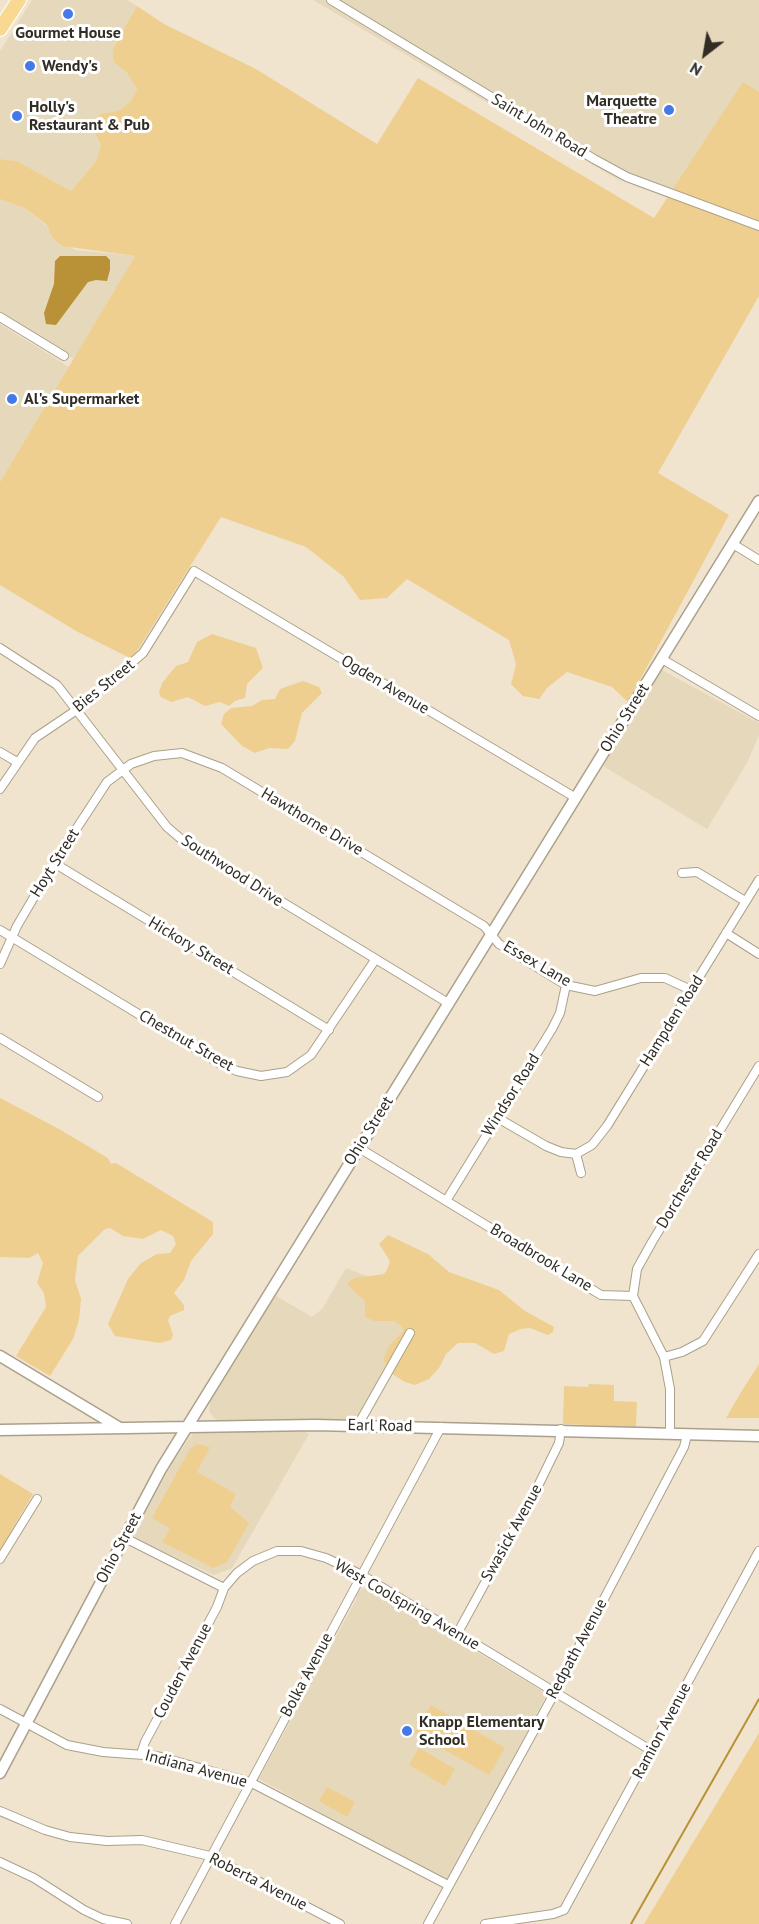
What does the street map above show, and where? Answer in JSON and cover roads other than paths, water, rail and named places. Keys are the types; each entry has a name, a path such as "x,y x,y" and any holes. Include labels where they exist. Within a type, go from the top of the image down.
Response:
{"main road":[{"path":"0,29 19,0"}],"street":[{"name":"Saint John Road","path":"331,0 595,160 627,177 759,226"},
{"path":"0,317 64,356"},
{"name":"Ohio Street","path":"0,1773 187,1426 759,501"},
{"path":"733,544 759,560"},
{"name":"Bies Street","path":"0,789 35,738 78,709 143,653 194,571"},
{"name":"Ogden Avenue","path":"194,571 576,798"},
{"name":"Southwood Drive","path":"0,648 51,680 78,709 167,827 187,844 448,1003"},
{"path":"662,659 759,716"},
{"path":"0,752 17,762"},
{"name":"Hawthorne Drive","path":"123,769 154,756 182,753 204,759 464,914 490,934"},
{"name":"Hoyt Street","path":"0,964 17,926 54,863 107,782 123,769"},
{"name":"Hickory Street","path":"54,863 329,1030"},
{"path":"682,873 697,872 745,901"},
{"name":"Hampden Road","path":"576,1154 592,1145 603,1132 759,880"},
{"name":"Chestnut Street","path":"0,930 219,1063 237,1071 261,1076 287,1072 310,1055 375,960"},
{"path":"726,933 759,954"},
{"name":"Essex Lane","path":"490,934 499,944 566,985 595,991 641,978 664,978 691,990"},
{"name":"Windsor Road","path":"446,1200 552,1029 560,1013 566,985"},
{"path":"0,1038 98,1097"},
{"name":"Dorchester Road","path":"633,1296 637,1269 759,1066"},
{"path":"496,1117 546,1146 576,1154 581,1173"},
{"name":"Broadbrook Lane","path":"359,1148 601,1295 633,1296"},
{"path":"664,1357 682,1352 703,1341 759,1254"},
{"path":"633,1296 664,1357 670,1389 670,1433"},
{"path":"358,1425 410,1333"},
{"path":"0,1356 120,1428"},
{"name":"Earl Road","path":"0,1430 358,1425 759,1436"},
{"name":"Bolka Avenue","path":"175,1924 360,1574 441,1427"},
{"name":"Swasick Avenue","path":"457,1634 537,1488 559,1443 561,1430"},
{"name":"Redpath Avenue","path":"428,1924 555,1692 684,1447 687,1435"},
{"path":"0,1559 37,1499"},
{"path":"125,1538 224,1588"},
{"name":"West Coolspring Avenue","path":"224,1588 237,1573 253,1561 277,1551 301,1551 327,1558 360,1574 652,1750"},
{"name":"Ramion Avenue","path":"485,1924 564,1910 759,1551"},
{"name":"Couden Avenue","path":"141,1754 145,1742 217,1607 224,1588"},
{"name":"Indiana Avenue","path":"0,1709 25,1724 79,1748 141,1754 185,1763 250,1782 448,1886"},
{"name":"Roberta Avenue","path":"0,1811 45,1830 70,1837 107,1841 142,1840 210,1856 340,1924"},
{"path":"0,1862 34,1878 84,1910 103,1919 127,1924"}],"waterway":[{"path":"631,1924 759,1699"}],"place":[{"name":"Gourmet House","path":"68,14"},
{"name":"Wendy's","path":"30,66"},
{"name":"Marquette Theatre","path":"669,110"},
{"name":"Holly's Restaurant & Pub","path":"17,116"},
{"name":"Al's Supermarket","path":"12,399"},
{"name":"Knapp Elementary School","path":"407,1731"}]}
